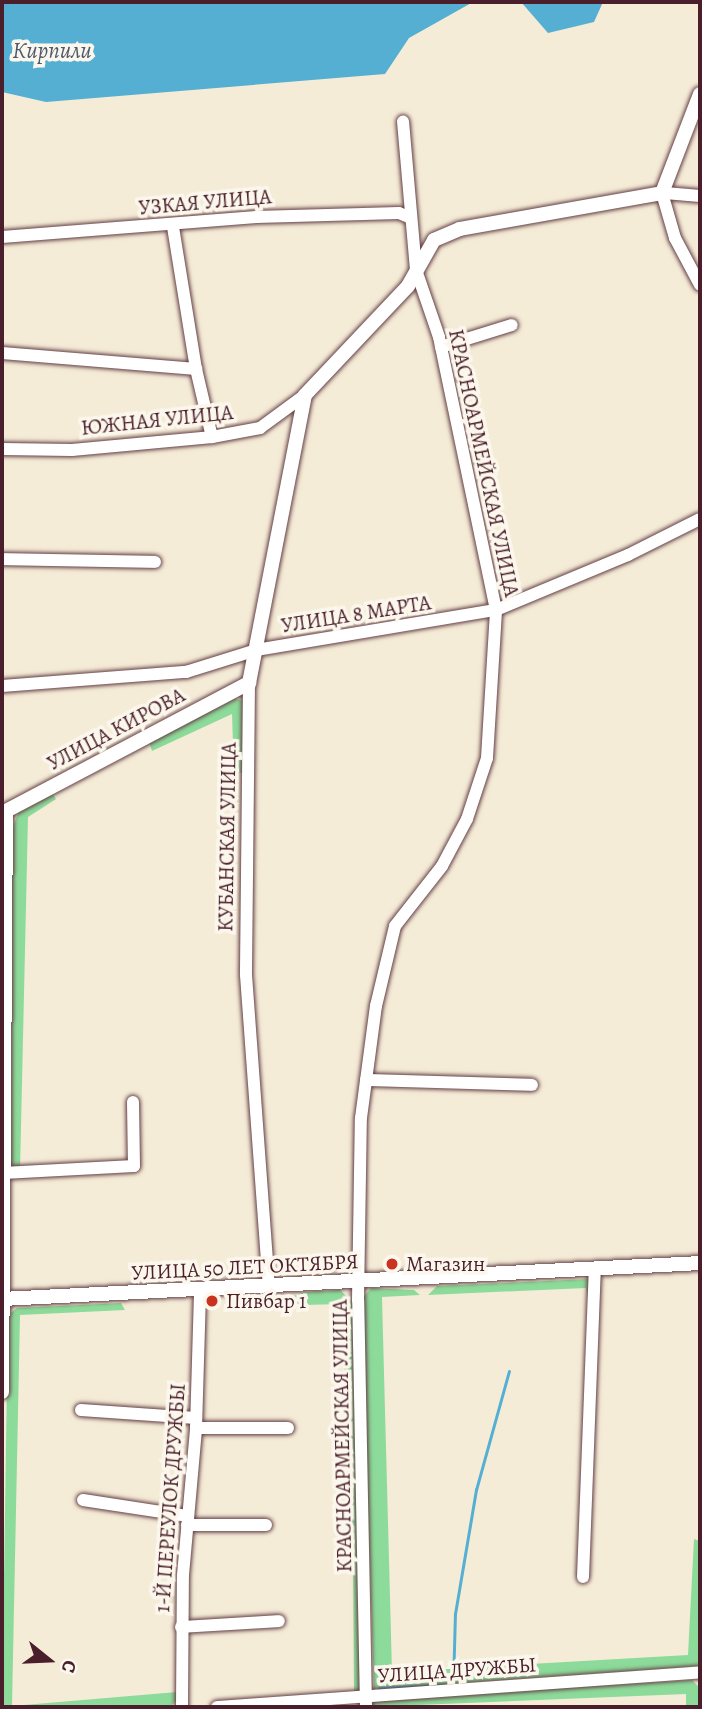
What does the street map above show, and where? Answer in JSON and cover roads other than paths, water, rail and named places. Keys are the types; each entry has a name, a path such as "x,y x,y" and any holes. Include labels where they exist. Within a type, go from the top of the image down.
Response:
{"main road":[{"path":"416,270 434,240 460,229 662,193 700,94"},
{"name":"ЮЖНАЯ УЛИЦА","path":"306,395 408,286 416,270"},
{"name":"КУБАНСКАЯ УЛИЦА","path":"249,683 306,395"},
{"name":"УЛИЦА КИРОВА","path":"4,812 249,683"},
{"path":"2,1392 4,812"},
{"name":"УЛИЦА 50 ЛЕТ ОКТЯБРЯ","path":"3,1299 594,1271 700,1263"}],"street":[{"name":"КРАСНОАРМЕЙСКАЯ УЛИЦА","path":"366,1702 359,1282 366,1080 376,1006 395,926 443,866 467,819 487,758 496,610 441,347 416,270 403,122"},
{"path":"700,196 662,193 675,238 700,285"},
{"name":"УЗКАЯ УЛИЦА","path":"2,237 173,227 256,217 399,213 411,218"},
{"path":"173,227 196,369 212,437"},
{"path":"441,347 512,325"},
{"path":"2,353 196,369"},
{"name":"ЮЖНАЯ УЛИЦА","path":"2,449 72,450 212,437 260,428 306,395"},
{"name":"УЛИЦА 8 МАРТА","path":"2,686 186,672 256,650 496,610 628,555 700,519"},
{"path":"2,559 155,562"},
{"name":"КУБАНСКАЯ УЛИЦА","path":"249,683 246,975 269,1285"},
{"path":"366,1080 533,1084"},
{"path":"3,1173 134,1166 133,1102"},
{"path":"583,1577 594,1271"},
{"name":"1-Й ПЕРЕУЛОК ДРУЖБЫ","path":"182,1707 181,1626 196,1423 200,1290"},
{"path":"80,1410 196,1423 288,1428"},
{"path":"83,1500 187,1521 266,1525"},
{"path":"181,1626 279,1621"},
{"name":"УЛИЦА ДРУЖБЫ","path":"217,1707 366,1702 700,1672"}],"water":[{"name":"Кирпили","path":"2,2 473,2 409,38 385,74 46,102 2,92"},
{"path":"521,2 603,2 594,22 548,33"}],"waterway":[{"path":"379,1688 453,1684 455,1614 476,1490 509,1371"}],"place":[{"name":"Магазин","path":"392,1264"},
{"name":"Пивбар 1","path":"212,1301"}]}
